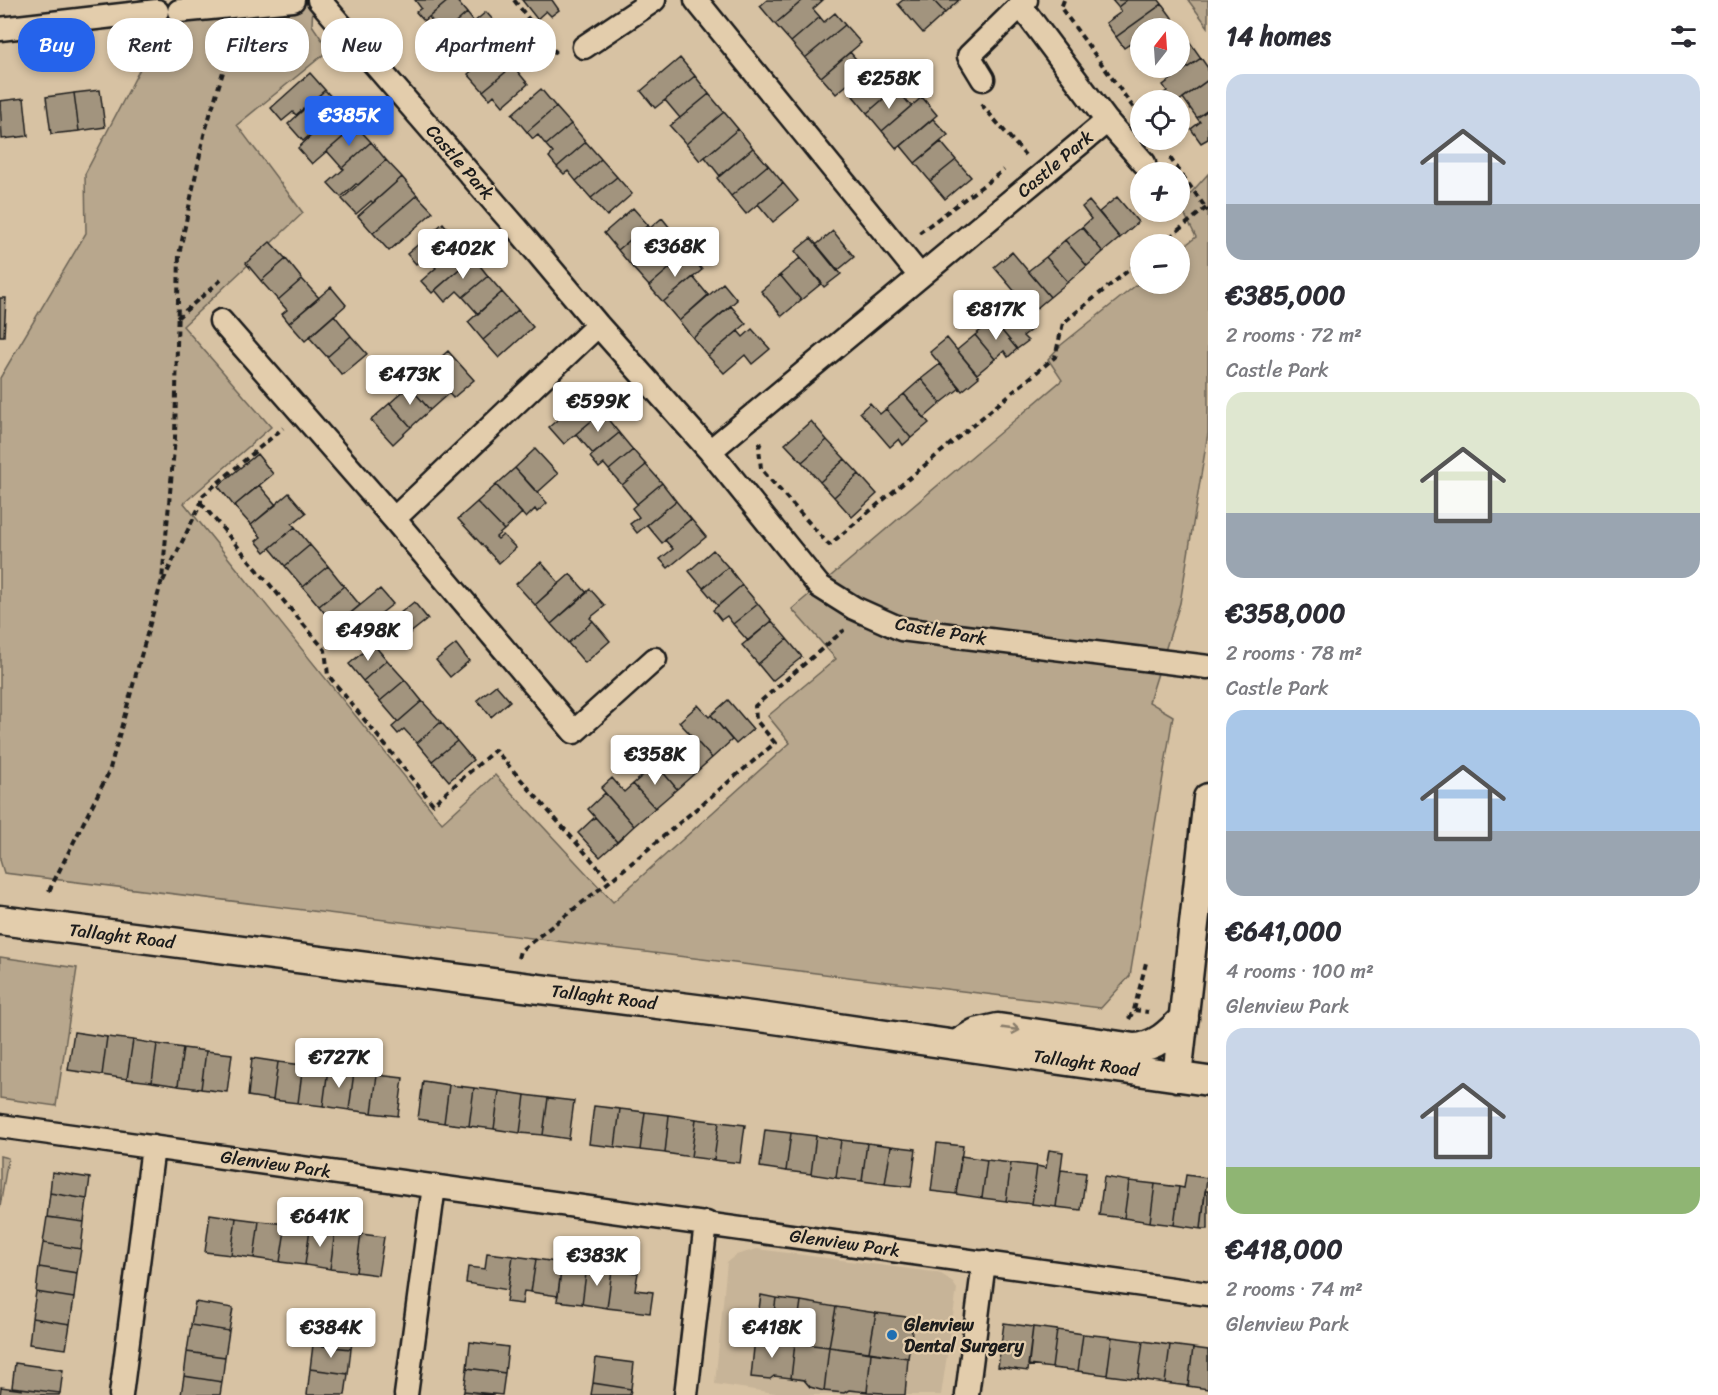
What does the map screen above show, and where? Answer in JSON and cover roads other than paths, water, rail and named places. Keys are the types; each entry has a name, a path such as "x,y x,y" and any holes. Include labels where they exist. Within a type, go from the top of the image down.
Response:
{"street":[{"path":"0,30 293,0"},
{"name":"Castle Park","path":"319,0 520,232 598,326 710,451 819,586 854,608 901,629 1208,667"},
{"path":"584,47 654,0"},
{"path":"696,0 920,276"},
{"path":"983,79 969,56 1023,2 1107,121 1143,162"},
{"name":"Castle Park","path":"710,451 1107,121"},
{"path":"220,321 394,519 574,732 656,658"},
{"path":"394,519 598,326"},
{"path":"1177,1077 1208,798"},
{"name":"Tallaght Road","path":"0,920 767,1018 1208,1081"},
{"path":"956,1045 976,1033 998,1028 1134,1048 1144,1047 1164,1038 1184,1018"},
{"name":"Glenview Park","path":"0,1126 1208,1293"},
{"path":"121,1395 153,1147"},
{"path":"406,1395 434,1186"},
{"path":"686,1395 705,1223"},
{"path":"968,1395 984,1262"}],"place":[{"name":"Glenview Dental Surgery","path":"892,1335"}]}
